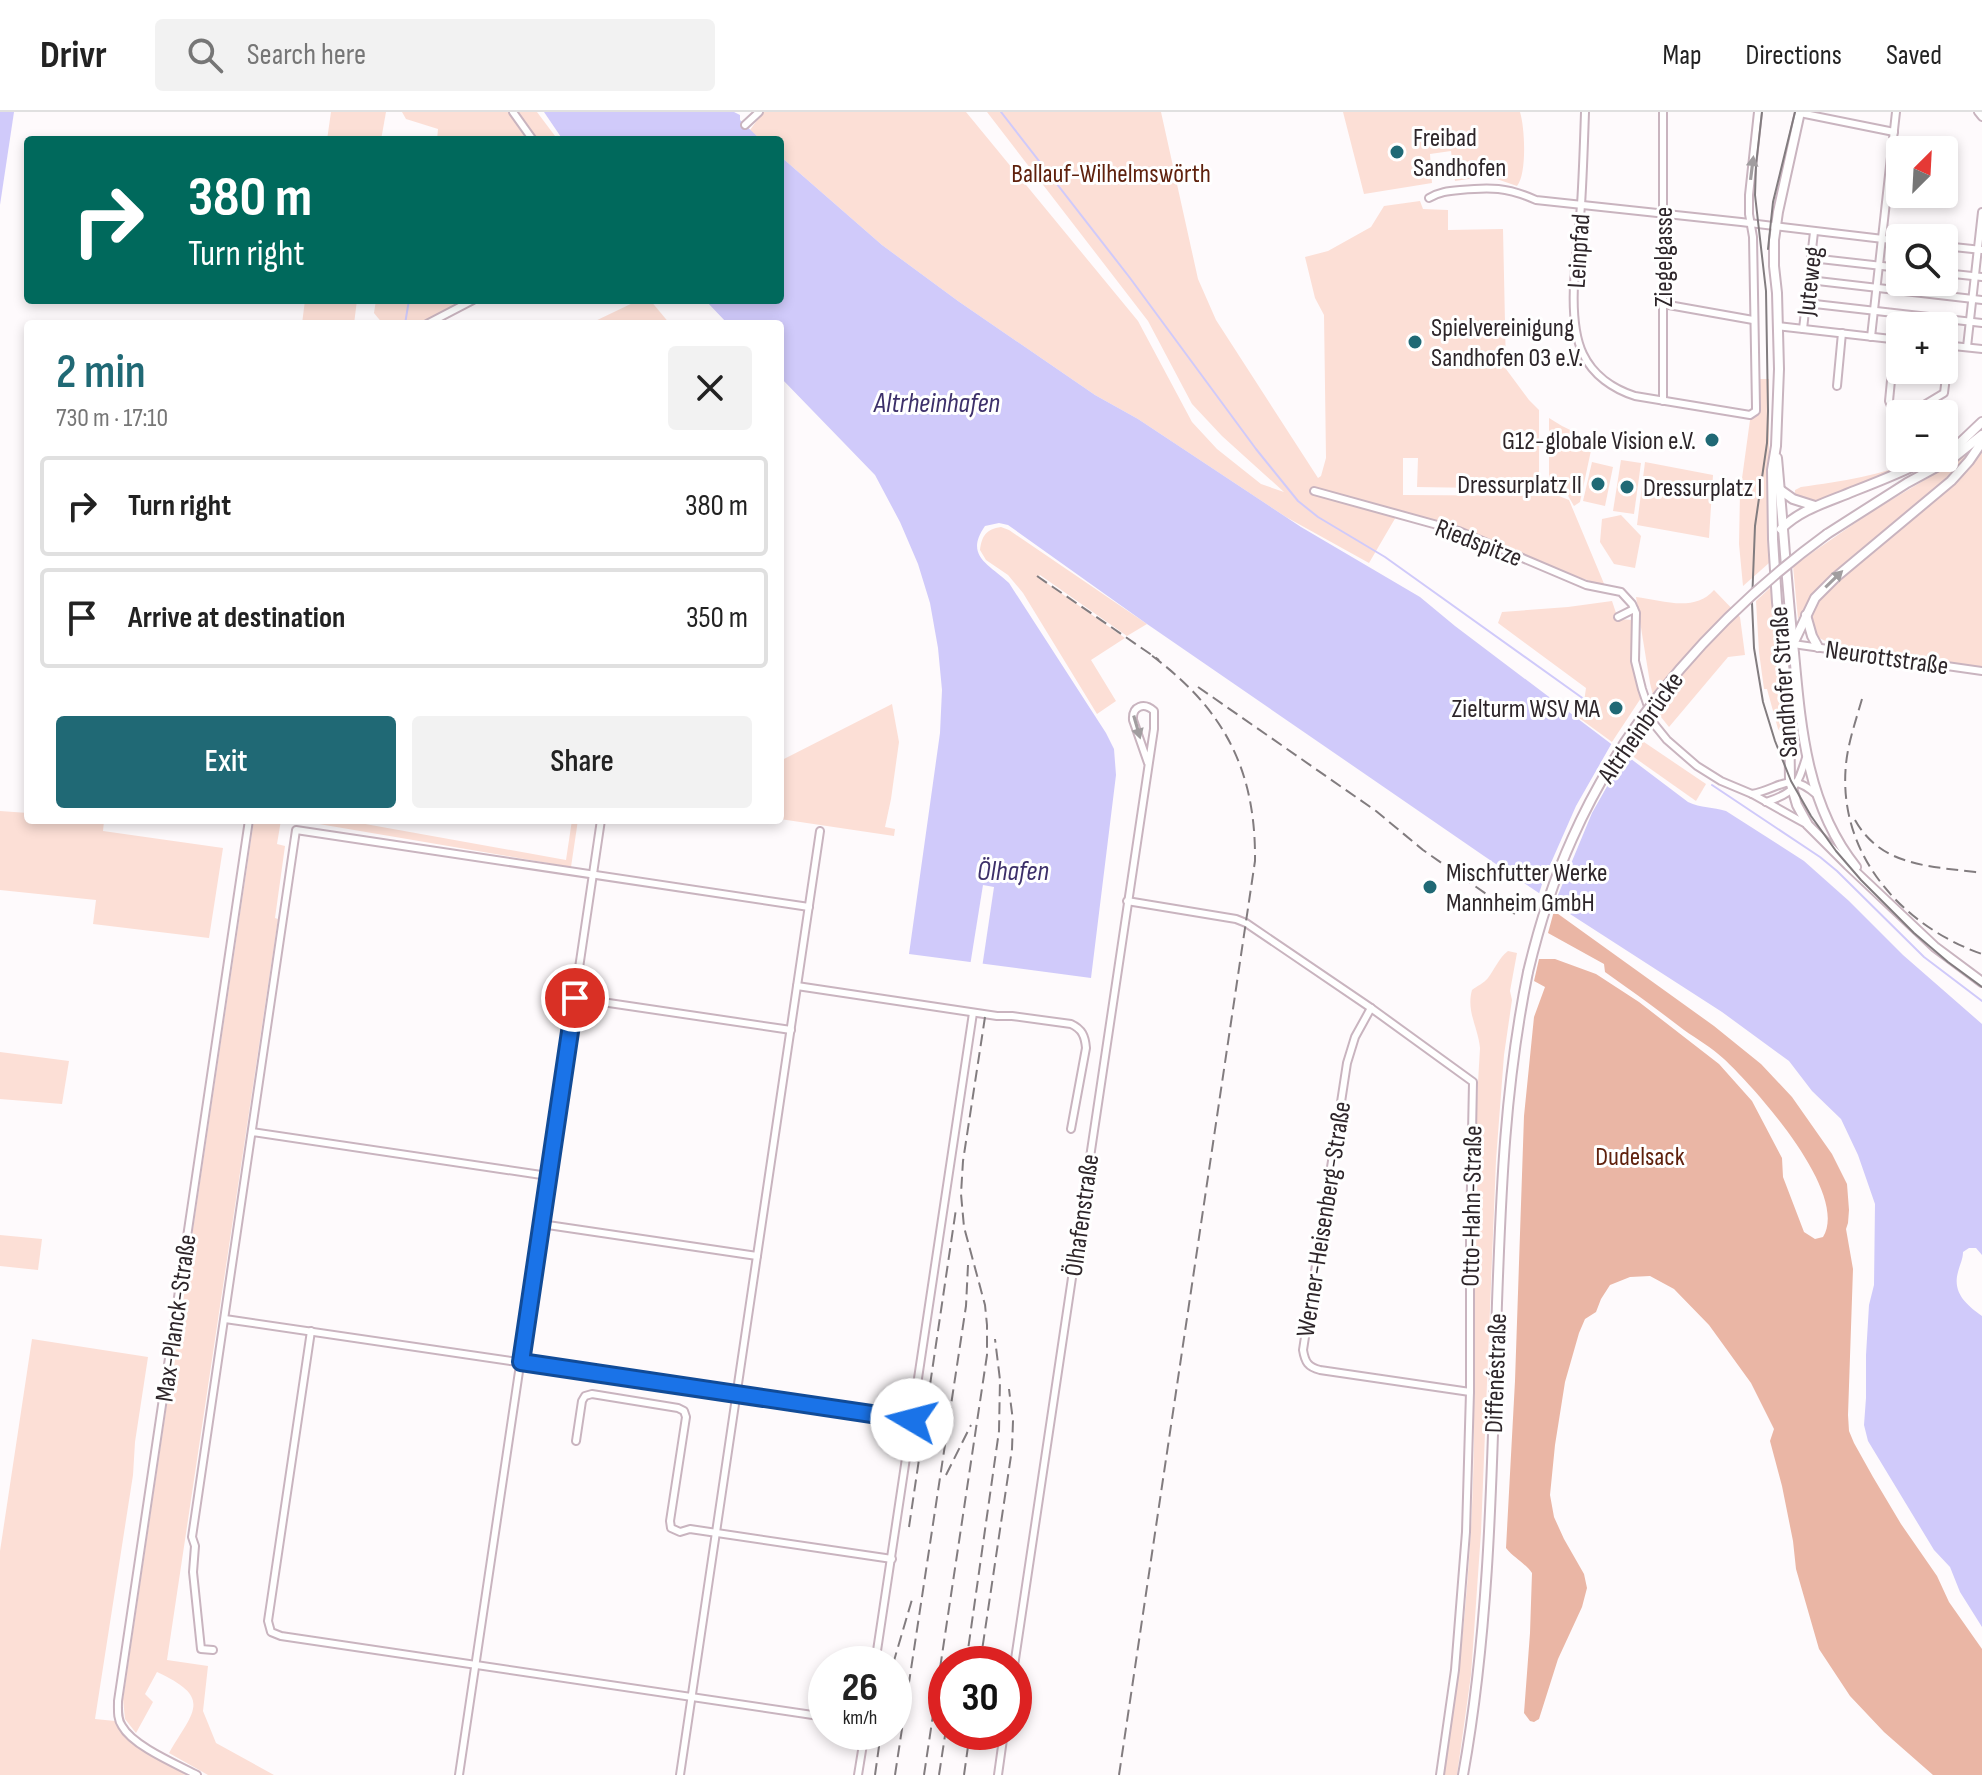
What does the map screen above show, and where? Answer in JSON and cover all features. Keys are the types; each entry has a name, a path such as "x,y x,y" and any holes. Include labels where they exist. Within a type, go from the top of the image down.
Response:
{"main road":[{"name":"Sandhofer Straße","path":"1800,112 1776,227 1774,266 1779,369 1776,446 1793,644 1802,729 1817,795 1838,842 1873,888"},
{"path":"1958,443 1977,433 1982,422"},
{"name":"Altrheinbrücke","path":"1528,972 1544,915 1572,839 1620,748 1658,695 1705,640 1764,583 1827,534 1930,470 1977,433"},
{"path":"1782,645 1793,644 1815,598 1951,481 1982,442"},
{"name":"Sandhofer Straße","path":"1776,446 1772,470 1773,539 1797,805 1808,825 1848,865 1935,947 1982,982"},
{"path":"1773,539 1796,516 1900,472"},
{"path":"1779,489 1793,499 1816,506"},
{"path":"1806,614 1818,647"},
{"name":"Diffenéstraße","path":"1463,1775 1472,1720 1487,1563 1504,1144 1514,1044 1528,972"}],"street":[{"path":"513,112 530,136"},
{"path":"745,125 759,112"},
{"name":"Leinpfad","path":"1585,112 1574,319 1584,355 1593,369 1609,384 1635,396 1753,414 1756,407 1753,320"},
{"name":"Ziegelgasse","path":"1663,112 1663,401"},
{"path":"1663,304 1753,320 1753,237 1749,195 1758,112"},
{"path":"1800,112 1894,132"},
{"path":"1871,337 1896,112"},
{"path":"1978,112 1982,117"},
{"path":"1429,198 1439,193 1495,187 1536,200 1886,239"},
{"path":"1967,347 1972,299 1978,276 1982,212"},
{"name":"Juteweg","path":"1803,329 1814,232"},
{"path":"1958,248 1980,250"},
{"path":"1811,258 1886,266"},
{"path":"1958,274 1978,276"},
{"path":"1809,280 1982,300"},
{"path":"1806,303 1982,323"},
{"path":"435,320 465,304"},
{"path":"1777,326 1886,339"},
{"path":"1837,386 1842,333"},
{"path":"1958,346 1982,349"},
{"path":"1932,400 1944,393 1945,384"},
{"name":"Riedspitze","path":"1314,491 1459,531 1586,585 1621,592 1634,609"},
{"path":"1618,617 1634,609 1635,661 1642,689 1654,724 1667,740 1697,766 1721,781 1808,825"},
{"name":"Neurottstraße","path":"1793,644 1982,671"},
{"name":"Ölhafenstraße","path":"1017,1646 1155,719 1154,711 1142,705 1133,714 1133,720 1148,763"},
{"path":"1766,802 1782,797 1793,784 1807,757"},
{"path":"1752,794 1793,784 1817,795"},
{"name":"Max-Planck-Straße","path":"197,1775 126,1733 119,1719 118,1701 248,824"},
{"path":"459,1775 600,824"},
{"path":"213,1650 201,1649 192,1537 296,830 809,907"},
{"path":"680,1775 820,831"},
{"name":"Otto-Hahn-Straße","path":"1127,901 1246,923 1473,1082 1466,1532 1450,1711 1440,1775"},
{"path":"797,986 973,1013 1071,1024 1082,1031 1086,1048 1071,1129"},
{"path":"575,998 791,1030"},
{"name":"Werner-Heisenberg-Straße","path":"1371,1008 1355,1037 1347,1063 1303,1350 1305,1360 1310,1367 1320,1370 1470,1392"},
{"path":"878,1646 973,1013"},
{"path":"252,1132 548,1176"},
{"path":"541,1224 757,1256"},
{"path":"225,1319 912,1420"},
{"path":"311,1331 268,1621 271,1632 281,1636 808,1714"},
{"path":"576,1441 585,1396 592,1394 678,1408 684,1411 686,1417 671,1528 680,1532 690,1529 892,1559"},
{"path":"858,1775 862,1750"},
{"path":"998,1775 1001,1750"}],"green space":[{"path":"331,112 386,112 382,136 328,136"},
{"path":"402,112 537,112 555,136 437,136 438,129 406,119"},
{"name":"Ballauf-Wilhelmswörth","path":"763,112 966,112 1138,321 1192,422 1217,449 1261,484 1284,492 1192,404 1148,321 987,112 1161,112 1198,279 1216,320 1318,478 1326,458 1324,315 1315,298 1305,257 1328,251 1371,227 1384,206 1420,201 1423,209 1448,210 1448,230 1503,229 1506,369 1539,410 1539,489 1417,487 1418,458 1403,458 1403,495 1559,496 1569,500 1605,586 1560,571 1459,528 1400,510 1369,563 1286,517 1138,419 1095,395 958,301 882,245 784,159 784,136 757,136 750,130"},
{"name":"Freibad Sandhofen","path":"1343,112 1520,112 1524,150 1520,180 1517,186 1488,176 1455,181 1451,151 1430,154 1432,183 1364,194"},
{"path":"304,304 356,304 354,320 302,320"},
{"path":"375,304 458,304 428,320 380,320 374,313"},
{"path":"631,304 653,304 667,320 597,320"},
{"path":"1757,379 1769,379 1769,563 1743,586 1739,544 1740,493 1750,420 1758,407"},
{"path":"1549,418 1593,441 1580,502 1574,506 1567,494 1549,485"},
{"path":"1978,442 1958,470 1958,458"},
{"path":"1982,450 1982,668 1840,648 1815,636 1813,617 1820,599 1957,481"},
{"name":"Dressurplatz I","path":"1621,460 1641,463 1634,514 1613,511"},
{"name":"Dressurplatz II","path":"1592,462 1613,467 1605,506 1583,501"},
{"path":"1645,462 1713,475 1709,538 1637,525"},
{"path":"1891,472 1827,498 1812,501 1795,496 1795,490 1801,487"},
{"path":"1938,472 1956,472 1811,597 1798,619 1793,566 1871,512"},
{"path":"1621,515 1641,536 1635,568 1614,564 1600,542 1602,519"},
{"path":"1001,527 1147,624 1127,636 1040,575 1038,577 1125,638 1091,660 1116,701 1097,714 1023,593 1008,575 986,560 980,550 986,534"},
{"path":"1772,586 1785,707 1779,711 1781,732 1767,689 1764,689 1759,652 1756,601"},
{"path":"1714,590 1740,617 1745,655 1728,657 1669,727 1657,712 1636,597 1687,603 1706,597"},
{"path":"1612,601 1618,619 1632,620 1632,663 1641,698 1612,742 1575,715 1584,702 1586,688 1498,623 1502,612"},
{"path":"892,704 899,742 885,827 895,829 894,836 784,820 784,759"},
{"path":"1638,738 1706,784 1696,801 1628,753"},
{"path":"0,811 24,813 24,824 104,824 103,831 223,848 209,938 93,924 96,900 0,890"},
{"path":"253,824 280,824 277,844 285,846 275,918 278,919 167,1660 208,1666 203,1711 216,1743 274,1775 208,1775 169,1753 186,1726 193,1706 192,1698 175,1681 157,1672 145,1694 153,1702 136,1733 125,1719 123,1699"},
{"path":"319,824 365,824 566,860 571,824 577,824 571,867"},
{"name":"Dudelsack","path":"1554,911 1714,1026 1761,1064 1792,1097 1832,1154 1847,1184 1849,1210 1846,1229 1853,1269 1849,1431 1901,1524 1982,1649 1982,1775 1933,1775 1884,1732 1850,1696 1819,1649 1796,1569 1782,1486 1770,1441 1774,1429 1751,1383 1709,1325 1674,1289 1650,1276 1630,1277 1610,1285 1596,1312 1585,1319 1579,1333 1565,1382 1550,1495 1554,1517 1584,1574 1587,1588 1582,1607 1558,1659 1539,1719 1530,1721 1524,1713 1532,1573 1506,1548 1524,1116 1534,1017 1545,987 1534,981 1539,959 1555,959 1596,974 1639,1002 1719,1064 1752,1101 1782,1158 1783,1177 1804,1232 1815,1239 1823,1237 1828,1218 1812,1169 1776,1116 1756,1093 1719,1055 1605,972 1604,964 1548,933"},
{"path":"1508,951 1517,953 1510,991 1512,1000 1504,1055 1496,1160 1481,1532 1471,1675 1457,1775 1444,1775 1462,1642 1472,1508 1473,1248 1480,1048 1471,1012 1471,998 1472,990 1486,980"},
{"path":"0,1052 69,1061 62,1104 0,1099"},
{"path":"0,1235 42,1239 38,1270 0,1266"},
{"path":"32,1339 148,1357 95,1719 115,1721 129,1741 186,1775 0,1775 0,1551"}],"water":[{"path":"0,112 14,112 0,205"},
{"path":"544,112 734,112 757,136 560,136"},
{"name":"Altrheinhafen","path":"784,159 882,245 958,301 1095,395 1138,419 1301,527 1420,597 1688,802 1726,811 1804,861 1903,955 1982,1024 1982,1255 1976,1248 1963,1252 1957,1286 1962,1298 1982,1316 1982,1627 1960,1592 1950,1567 1934,1550 1868,1441 1864,1425 1866,1355 1869,1305 1874,1285 1875,1204 1858,1155 1841,1119 1812,1091 1789,1061 1722,1012 1484,856 1008,525 999,523 985,526 979,536 978,552 987,565 1009,583 1114,749 1116,775 1091,978 909,954 940,733 942,690 930,603 900,522 875,475 784,381 784,320 724,320 709,304 784,304"}],"pier":[{"path":"1613,741 1627,751 1592,813 1553,907 1538,897 1543,881 1576,806"},
{"path":"983,885 994,887 982,968 970,966"}],"waterway":[{"path":"1001,112 1298,501 1318,517 1385,557 1588,702"},
{"path":"406,320 408,304"},
{"path":"1712,785 1820,857 1924,957 1982,1001"}],"tram line":[{"path":"1762,112 1755,195 1766,291 1768,411 1767,443 1755,526 1752,603 1754,648 1763,702 1791,781 1836,851 1914,933 1982,987"},
{"path":"1768,249 1773,202 1795,112"}],"railway":[{"path":"1037,576 1159,660"},
{"path":"1119,1775 1255,861 1249,798 1231,744 1198,697 1151,655"},
{"path":"1198,687 1376,811 1423,850 1515,914"},
{"path":"1862,699 1847,756 1846,797 1852,828 1864,856 1901,905 1926,925 1982,954"},
{"path":"1855,820 1866,836 1894,856 1927,866 1982,873"},
{"path":"924,1775 987,1355 985,1305 964,1227 961,1194 963,1161 985,1017"},
{"path":"909,1527 956,1209"},
{"path":"895,1775 966,1306 968,1265"},
{"path":"969,1646 999,1431 1000,1380 995,1339"},
{"path":"983,1646 1012,1449 1009,1389"},
{"path":"946,1475 971,1425"},
{"path":"898,1646 913,1596"},
{"path":"875,1775 878,1750"},
{"path":"939,1775 943,1750"},
{"path":"964,1775 967,1750"}],"place":[{"name":"Freibad Sandhofen","path":"1397,152"},
{"name":"Spielvereinigung Sandhofen 03 e.V.","path":"1415,342"},
{"name":"G12-globale Vision e.V.","path":"1712,440"},
{"name":"Dressurplatz II","path":"1598,484"},
{"name":"Dressurplatz I","path":"1627,487"},
{"name":"Zielturm WSV MA","path":"1616,708"},
{"name":"Mischfutter Werke Mannheim GmbH","path":"1430,887"}],"route":[{"path":"575,998 521,1362 912,1420"}],"water label":[{"name":"Ölhafen","path":"1013,870"}]}
